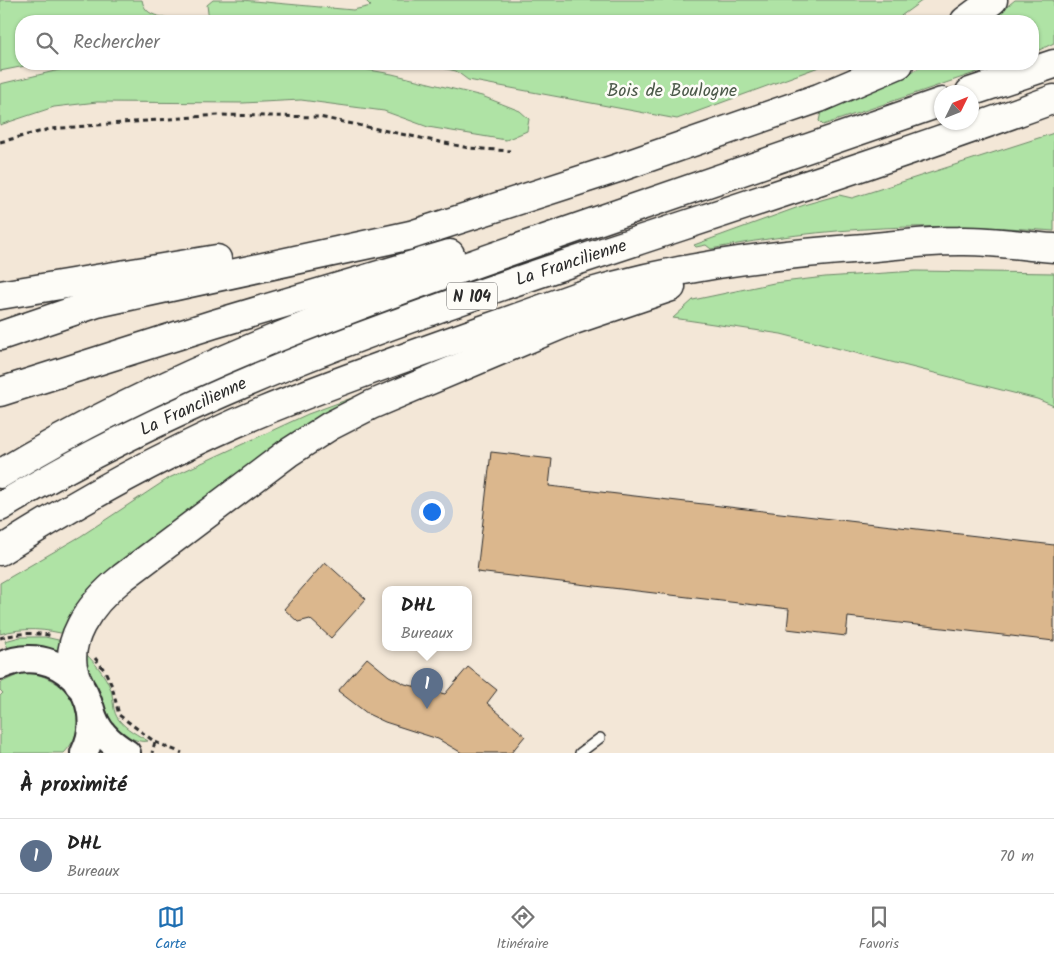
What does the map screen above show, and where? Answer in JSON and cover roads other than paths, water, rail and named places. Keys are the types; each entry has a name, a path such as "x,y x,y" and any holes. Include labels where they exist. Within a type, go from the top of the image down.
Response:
{"highway":[{"path":"973,15 993,0"},
{"path":"1039,69 1054,64"},
{"path":"0,336 97,304 309,259 411,235 618,168 819,98 885,70"},
{"path":"979,89 1036,70"},
{"path":"964,132 1054,99"},
{"name":"La Francilienne","path":"0,474 100,418 166,384 236,353 532,244 934,105"},
{"path":"964,132 1006,130 1054,116"},
{"name":"La Francilienne","path":"0,507 36,485 178,411 336,344 497,287 964,132"},
{"path":"0,551 56,516 125,477 264,411 578,296 662,273 708,267 753,258 961,240 1054,248"},
{"path":"0,392 186,333 487,243 532,244"},
{"path":"0,296 275,249 309,259"},
{"path":"79,684 72,665 73,650 82,625 103,596 288,453 330,426 370,405 568,322 681,283 708,267"}],"main road":[{"path":"2,665 24,659 42,660 63,669 79,684 101,732 113,744 127,753"},
{"path":"84,753 92,729 91,709"}],"lane":[{"path":"580,753 600,738"}],"place":[{"name":"DHL","path":"427,709"}],"park label":[{"name":"Bois de Boulogne","path":"672,90"}]}
